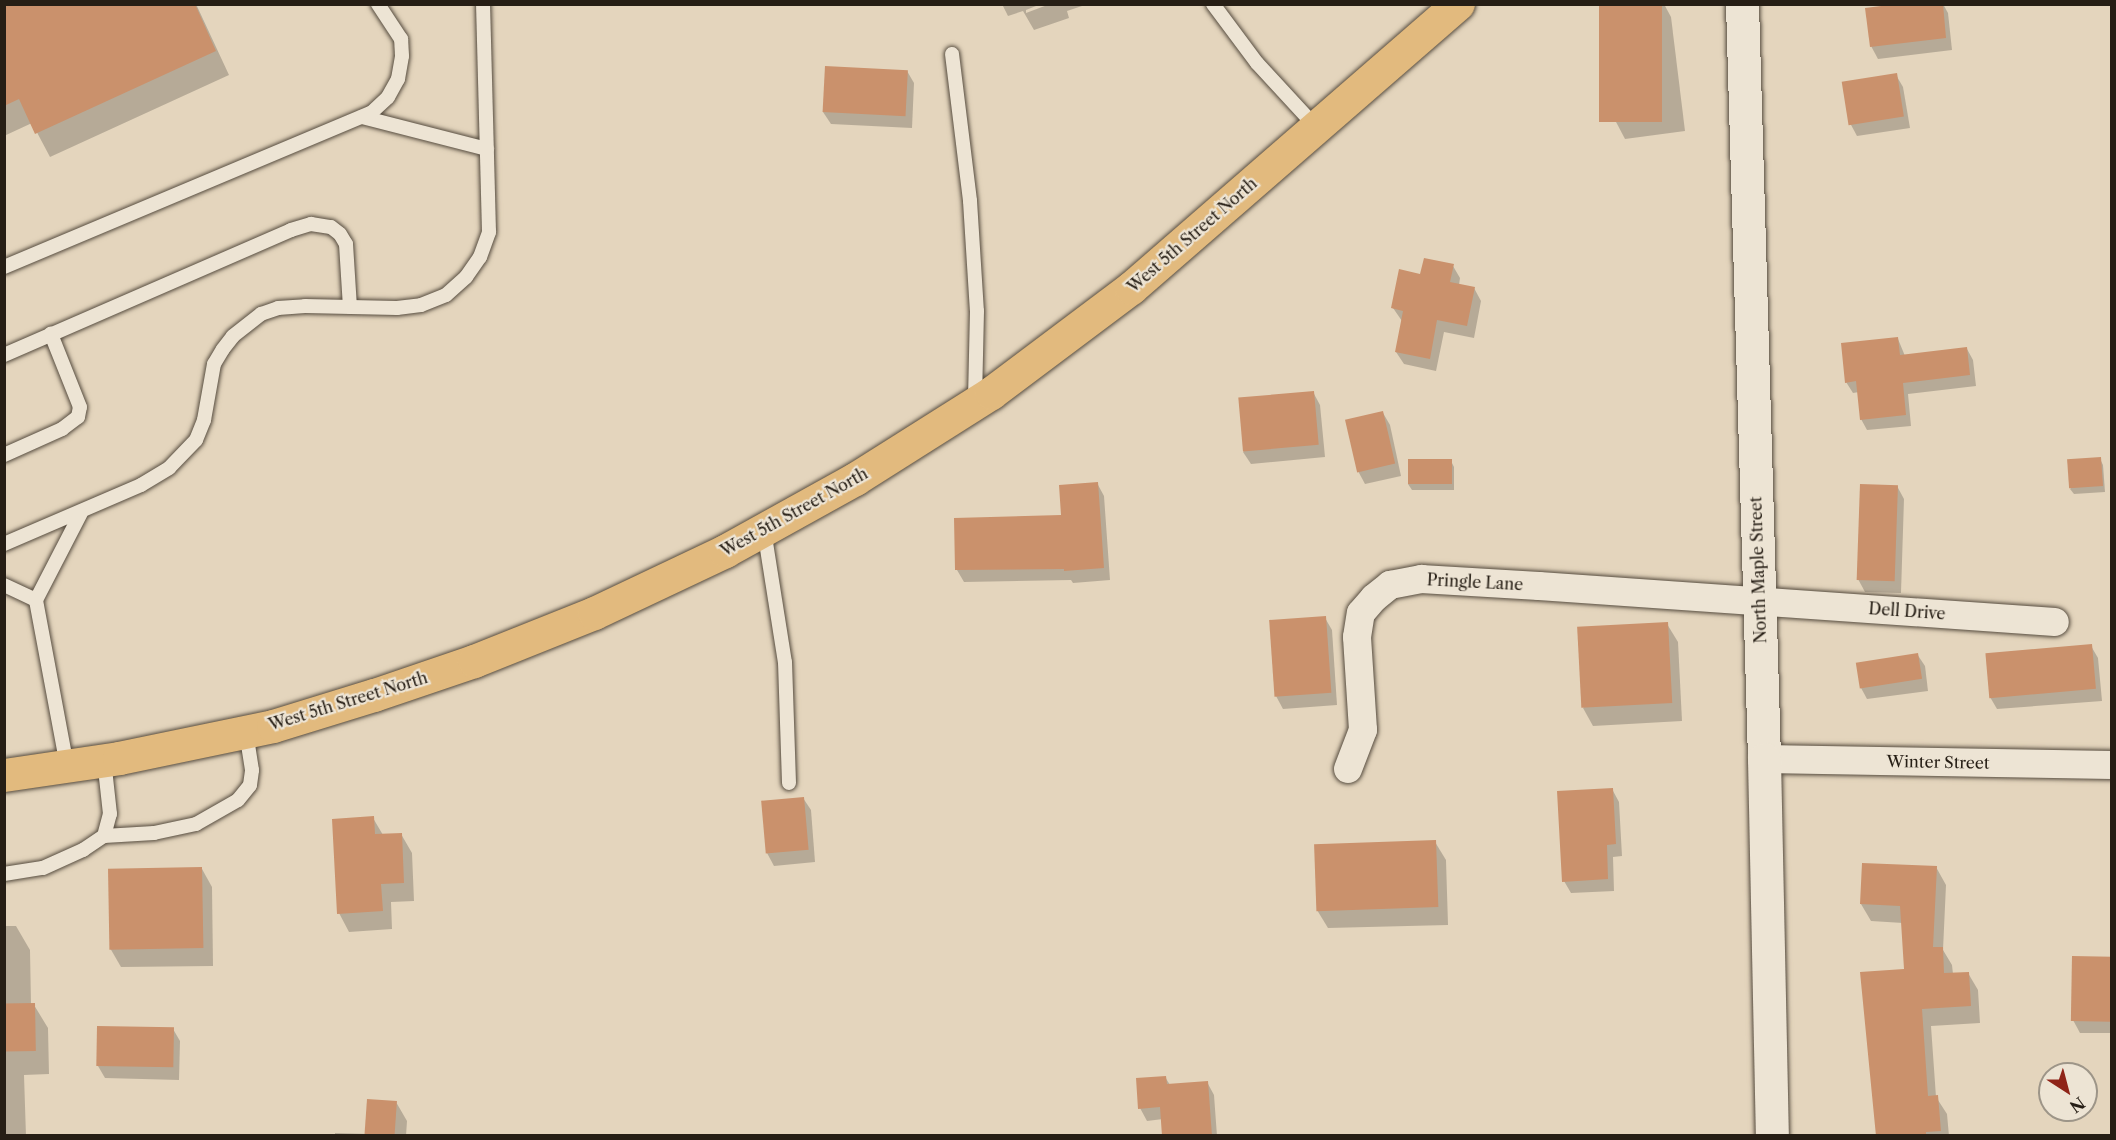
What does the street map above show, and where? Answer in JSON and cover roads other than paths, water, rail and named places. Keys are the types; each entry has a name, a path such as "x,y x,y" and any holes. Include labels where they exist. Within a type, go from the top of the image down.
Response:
{"main road":[{"name":"West 5th Street North","path":"4,775 104,760 246,732 329,709 474,661 594,613 764,530 855,479 975,403 1131,288 1458,4"}],"street":[{"name":"North Maple Street","path":"1742,4 1764,759 1772,1136"},
{"name":"Pringle Lane","path":"1348,769 1363,730 1357,637 1361,613 1390,585 1421,579 1758,600"},
{"name":"Dell Drive","path":"1758,600 2055,622"},
{"name":"Winter Street","path":"1764,759 2112,765"}],"lane":[{"path":"4,267 371,113 388,97 398,79 402,56 401,39 378,4"},
{"path":"4,544 81,513 141,485 169,468 184,455 196,440 204,420 214,364 233,336 261,314 279,309 397,308 420,304 446,295 466,277 480,257 489,232 483,4"},
{"path":"1213,4 1257,63 1316,127"},
{"path":"951,54 970,212 976,311 975,403"},
{"path":"362,117 487,149"},
{"path":"4,354 291,230 311,224 331,227 340,234 346,244 350,307"},
{"path":"4,455 62,429 78,417 80,407 51,334"},
{"path":"67,766 36,600 81,513"},
{"path":"764,530 784,662 789,783"},
{"path":"4,585 36,600"},
{"path":"4,873 43,868 83,850 104,836 154,833 196,824 238,800 250,785 252,770 246,732"},
{"path":"104,760 110,814 104,836"}]}
